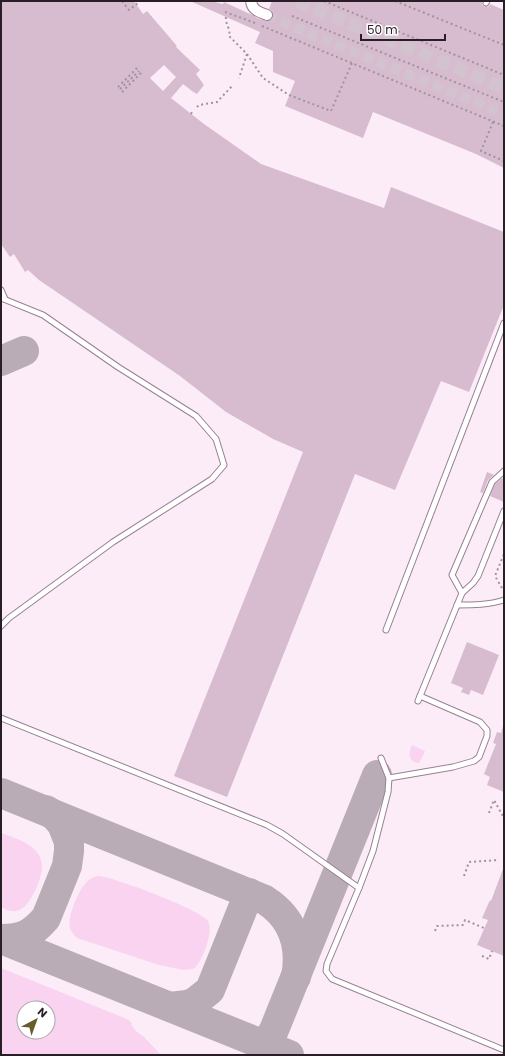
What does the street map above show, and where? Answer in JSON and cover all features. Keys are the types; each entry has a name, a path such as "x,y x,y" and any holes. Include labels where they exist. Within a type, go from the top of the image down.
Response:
{"street":[{"path":"251,1 252,6 256,10 267,15"}],"lane":[{"path":"1,290 3,298 43,315 118,367 196,416 216,439 224,465 212,479 113,542 9,618 1,626"},
{"path":"386,630 504,323"},
{"path":"462,593 452,575 492,482 504,471"},
{"path":"389,778 452,767 474,761 479,757 487,736 487,730 484,725 480,722 419,699 462,593 474,583 478,576 504,511"},
{"path":"457,605 477,605 504,600"},
{"path":"1,718 267,825 283,834 359,888"},
{"path":"381,758 389,778 388,792 374,847 359,888 327,964 326,971 328,975 336,982 504,1050"}],"path":[{"path":"122,1 129,10 138,3"},
{"path":"324,1 504,75"},
{"path":"395,1 504,45"},
{"path":"225,12 504,126"},
{"path":"292,16 504,102"},
{"path":"226,17 230,31 229,36 247,54 263,78 289,95 331,111 352,63"},
{"path":"239,78 247,54"},
{"path":"122,92 140,72 119,88 137,68"},
{"path":"197,106 216,102 233,86"},
{"path":"493,122 481,151 504,161"},
{"path":"502,588 496,576 504,554"},
{"path":"489,813 494,800 504,818"},
{"path":"464,876 469,862 499,860"},
{"path":"435,931 437,926 463,925 465,920 484,928"},
{"path":"482,956 489,959 492,951"}],"shaded area":[{"path":"412,745 425,751 419,763 413,761 410,757"},
{"path":"1,833 31,846 41,858 42,863 42,870 35,891 23,908 16,911 10,911 1,907"},
{"path":"98,876 120,882 175,902 202,916 208,921 210,932 209,938 202,958 196,967 193,969 184,970 159,965 77,938 71,931 69,924 74,905 82,887 91,878"},
{"path":"1,968 127,1019 131,1022 136,1031 144,1037 161,1055 1,1055"}],"building":[{"path":"1,1 134,1 143,14 147,11 177,46 176,47 200,70 196,74 204,85 197,94 183,84 171,98 204,124 261,164 384,208 391,187 504,232 504,305 469,392 441,381 395,490 355,474 227,797 174,776 303,452 273,439 226,412 180,376 39,280 28,270 25,272 14,254 10,257 1,244","holes":["164,65 176,77 163,91 150,78"]},
{"path":"190,1 211,1 223,4 224,2 259,19 268,21 273,17 272,11 269,9 272,1 482,1 482,5 485,7 488,7 490,4 504,10 504,168 476,154 373,112 363,138 285,106 295,81 273,72 273,51 255,43 260,32"},
{"path":"487,472 494,475 488,480 483,493 480,492"},
{"path":"502,478 504,479 504,502 490,496 495,484"},
{"path":"467,642 499,655 483,695 471,690 469,695 461,692 463,688 451,683"},
{"path":"503,726 504,792 487,785 490,777 484,774 496,744 493,743 497,732 501,733"},
{"path":"503,869 504,956 477,945 488,920 482,918 490,900 491,901"}],"taxiway":[{"path":"1,361 24,351"},
{"path":"261,1055 274,1030 377,775"},
{"path":"1,793 265,900 275,907 282,915 289,924 293,933 298,954 296,977"},
{"path":"1,939 21,937 31,932 46,918 67,866 69,842 62,824 55,816 46,810"},
{"path":"170,1007 187,1005 195,1002 210,990 249,893"},
{"path":"1,939 289,1055"}],"tunnel":[{"path":"297,1 504,88"},
{"path":"267,15 504,114"}]}
